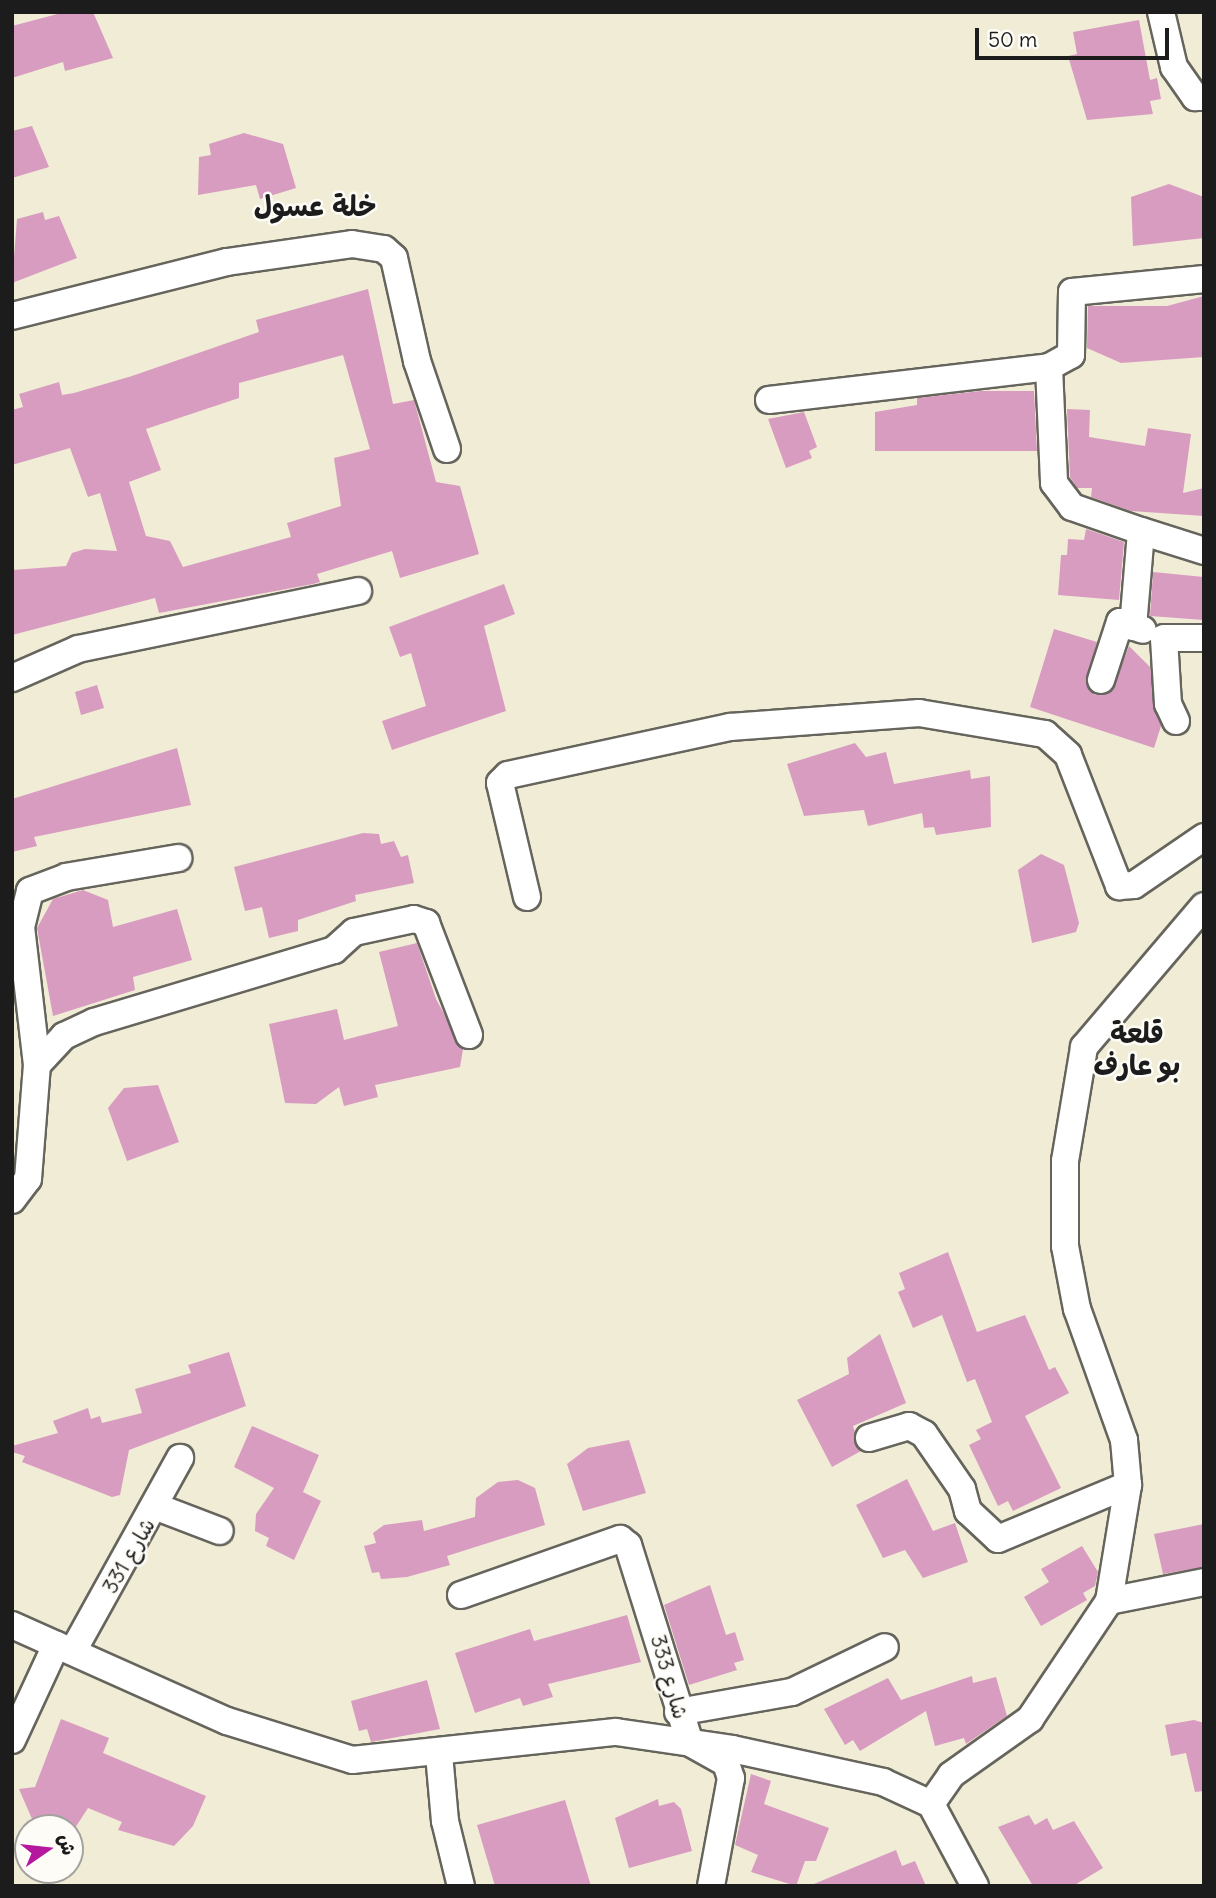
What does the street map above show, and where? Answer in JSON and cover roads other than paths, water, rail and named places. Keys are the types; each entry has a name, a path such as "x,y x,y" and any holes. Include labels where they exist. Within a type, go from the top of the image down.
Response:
{"street":[{"path":"1161,12 1174,67 1195,97 1204,97"},
{"path":"12,316 227,262 352,244 384,249 394,258 417,361 447,449"},
{"path":"769,400 1049,367 1071,355 1072,292 1204,279"},
{"path":"1049,367 1054,483 1072,507 1204,551"},
{"path":"1133,626 1141,531"},
{"path":"12,678 78,649 358,591"},
{"path":"1101,680 1120,622 1164,638 1204,638"},
{"path":"1164,638 1168,704 1176,721"},
{"path":"527,897 500,783 508,775 613,748 730,727 919,713 1045,734 1068,755 1119,886 1134,885 1204,837"},
{"path":"12,1200 29,1179 37,1065 21,927 30,891 66,877 178,858"},
{"path":"931,1804 951,1775 1030,1719 1109,1601 1128,1485 1124,1440 1077,1309 1065,1246 1071,1100 1084,1047 1204,906"},
{"path":"37,1065 64,1036 94,1021 334,950 354,932 414,919 426,923 469,1035"},
{"path":"869,1438 909,1426 925,1434 962,1489 968,1511 998,1539 1128,1485"},
{"name":"شارع 331","path":"12,1740 65,1648 157,1507 180,1458"},
{"path":"157,1507 220,1531"},
{"name":"شارع 333","path":"461,1595 620,1539 637,1570 678,1712 690,1743 726,1763 731,1778 710,1886"},
{"path":"1109,1601 1204,1583"},
{"path":"12,1625 227,1721 314,1752 384,1760 617,1732 690,1743 883,1782 931,1804 975,1886"},
{"path":"678,1712 792,1692 885,1647"},
{"path":"439,1754 445,1821 461,1886"}],"district":[{"name":"خلة عسول","path":"315,206"},
{"name":"قلعة بو عارف","path":"1137,1049"}]}
